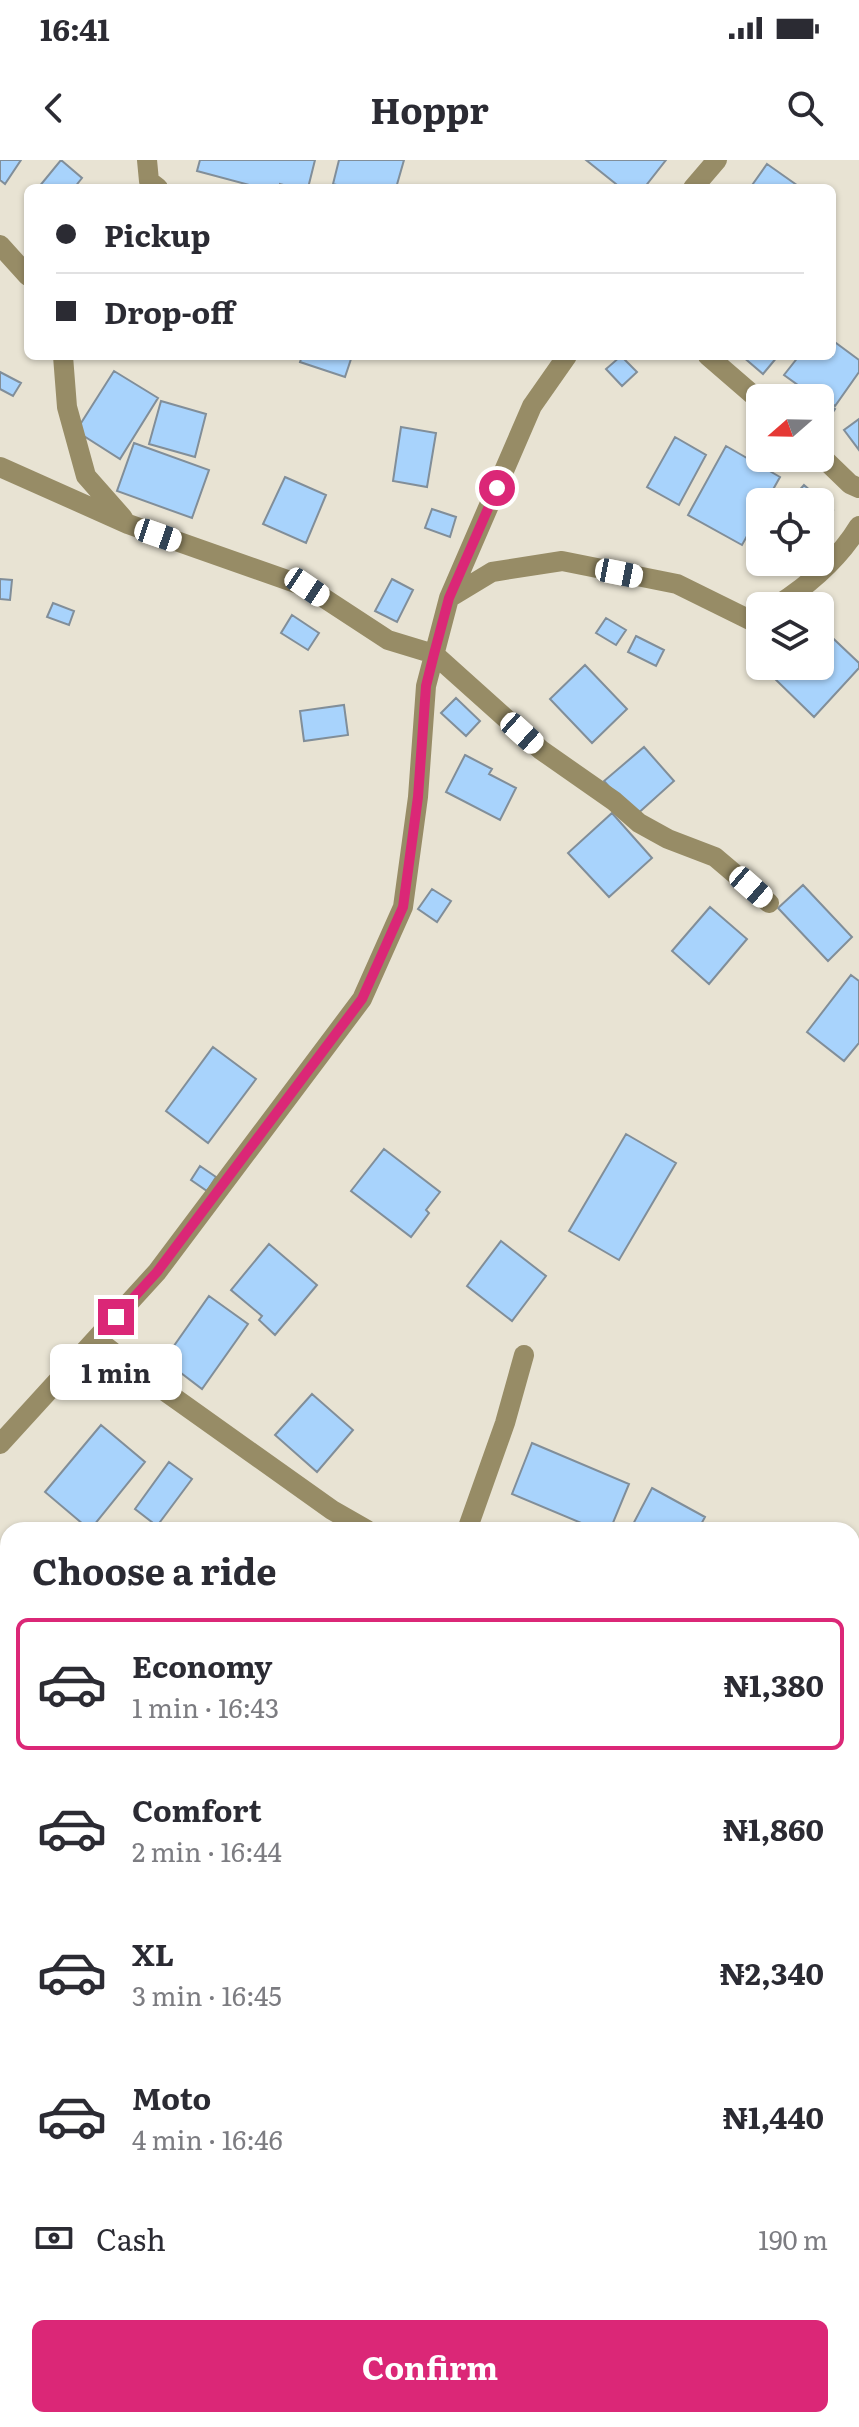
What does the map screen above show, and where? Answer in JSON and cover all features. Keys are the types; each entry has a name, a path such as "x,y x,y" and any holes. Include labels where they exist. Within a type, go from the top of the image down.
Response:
{"street":[{"path":"147,160 149,181 153,184"},
{"path":"696,184 717,160"},
{"path":"0,245 24,272"},
{"path":"63,360 67,407 86,476 128,524"},
{"path":"0,1444 157,1272 362,999 403,907 418,797 426,686 449,598 532,406 564,360"},
{"path":"713,360 746,389"},
{"path":"0,467 128,524 307,587 388,640 434,654 541,750 614,801 639,823 668,839 715,857 769,903"},
{"path":"834,469 859,488"},
{"path":"797,592 826,567 859,526"},
{"path":"449,598 492,572 562,561 677,584 746,618"},
{"path":"96,1339 145,1377 353,1522"},
{"path":"470,1522 505,1423 524,1355"}],"building":[{"path":"0,160 21,160 5,184 0,180"},
{"path":"61,160 82,178 77,184 41,184"},
{"path":"200,160 315,160 309,184 246,184 197,171"},
{"path":"339,160 404,160 397,184 333,184"},
{"path":"586,160 666,160 647,184 616,184"},
{"path":"767,164 795,184 753,184"},
{"path":"836,343 859,360 859,372 835,406 834,384 797,384 784,375 796,360 836,360"},
{"path":"301,360 351,360 345,377"},
{"path":"616,360 625,360 637,372 622,386 606,369"},
{"path":"747,360 775,360 763,374"},
{"path":"114,371 158,398 120,459 76,431"},
{"path":"0,372 21,383 13,396 0,389"},
{"path":"161,401 206,414 195,457 149,444"},
{"path":"859,419 859,450 844,430"},
{"path":"401,427 436,433 427,487 393,481"},
{"path":"675,437 706,455 679,505 647,487"},
{"path":"134,443 209,470 192,518 117,491"},
{"path":"726,446 746,457 746,472 771,472 780,477 774,488 746,488 746,538 742,545 688,515"},
{"path":"285,477 326,495 306,543 263,524"},
{"path":"432,509 456,517 450,537 425,528"},
{"path":"0,579 12,580 10,600 0,599"},
{"path":"392,579 413,590 397,622 375,611"},
{"path":"53,603 74,611 69,625 47,617"},
{"path":"292,615 319,633 308,650 281,633"},
{"path":"606,618 626,630 616,645 596,633"},
{"path":"636,636 664,650 656,666 628,652"},
{"path":"834,639 859,663 859,668 814,717 776,680 834,680"},
{"path":"585,665 627,709 592,743 550,699"},
{"path":"456,698 480,721 466,736 441,713"},
{"path":"344,705 348,735 304,741 300,711"},
{"path":"644,747 674,781 635,816 604,781"},
{"path":"465,755 492,769 489,774 516,788 500,820 446,792"},
{"path":"612,813 652,858 609,897 568,853"},
{"path":"803,885 852,937 828,961 778,908"},
{"path":"432,889 451,901 437,922 418,909"},
{"path":"710,907 747,939 709,984 672,951"},
{"path":"851,975 859,981 859,1043 844,1061 807,1032"},
{"path":"213,1047 256,1079 208,1143 166,1111"},
{"path":"626,1134 676,1163 619,1260 569,1231"},
{"path":"384,1149 440,1192 411,1237 351,1191"},
{"path":"200,1166 216,1177 207,1191 191,1180"},
{"path":"501,1241 546,1276 512,1321 467,1286"},
{"path":"269,1244 317,1285 275,1335 259,1320 262,1316 231,1290"},
{"path":"209,1296 248,1324 202,1389 164,1360"},
{"path":"312,1394 353,1430 317,1472 275,1435"},
{"path":"101,1425 145,1462 96,1522 81,1522 45,1492"},
{"path":"532,1443 629,1484 613,1522 579,1522 512,1494"},
{"path":"169,1462 192,1479 160,1522 152,1522 135,1509"},
{"path":"652,1488 705,1517 702,1522 634,1522"}],"route":[{"path":"116,1317 157,1272 362,999 403,907 418,797 426,686 434,654 449,598 497,488"}]}
